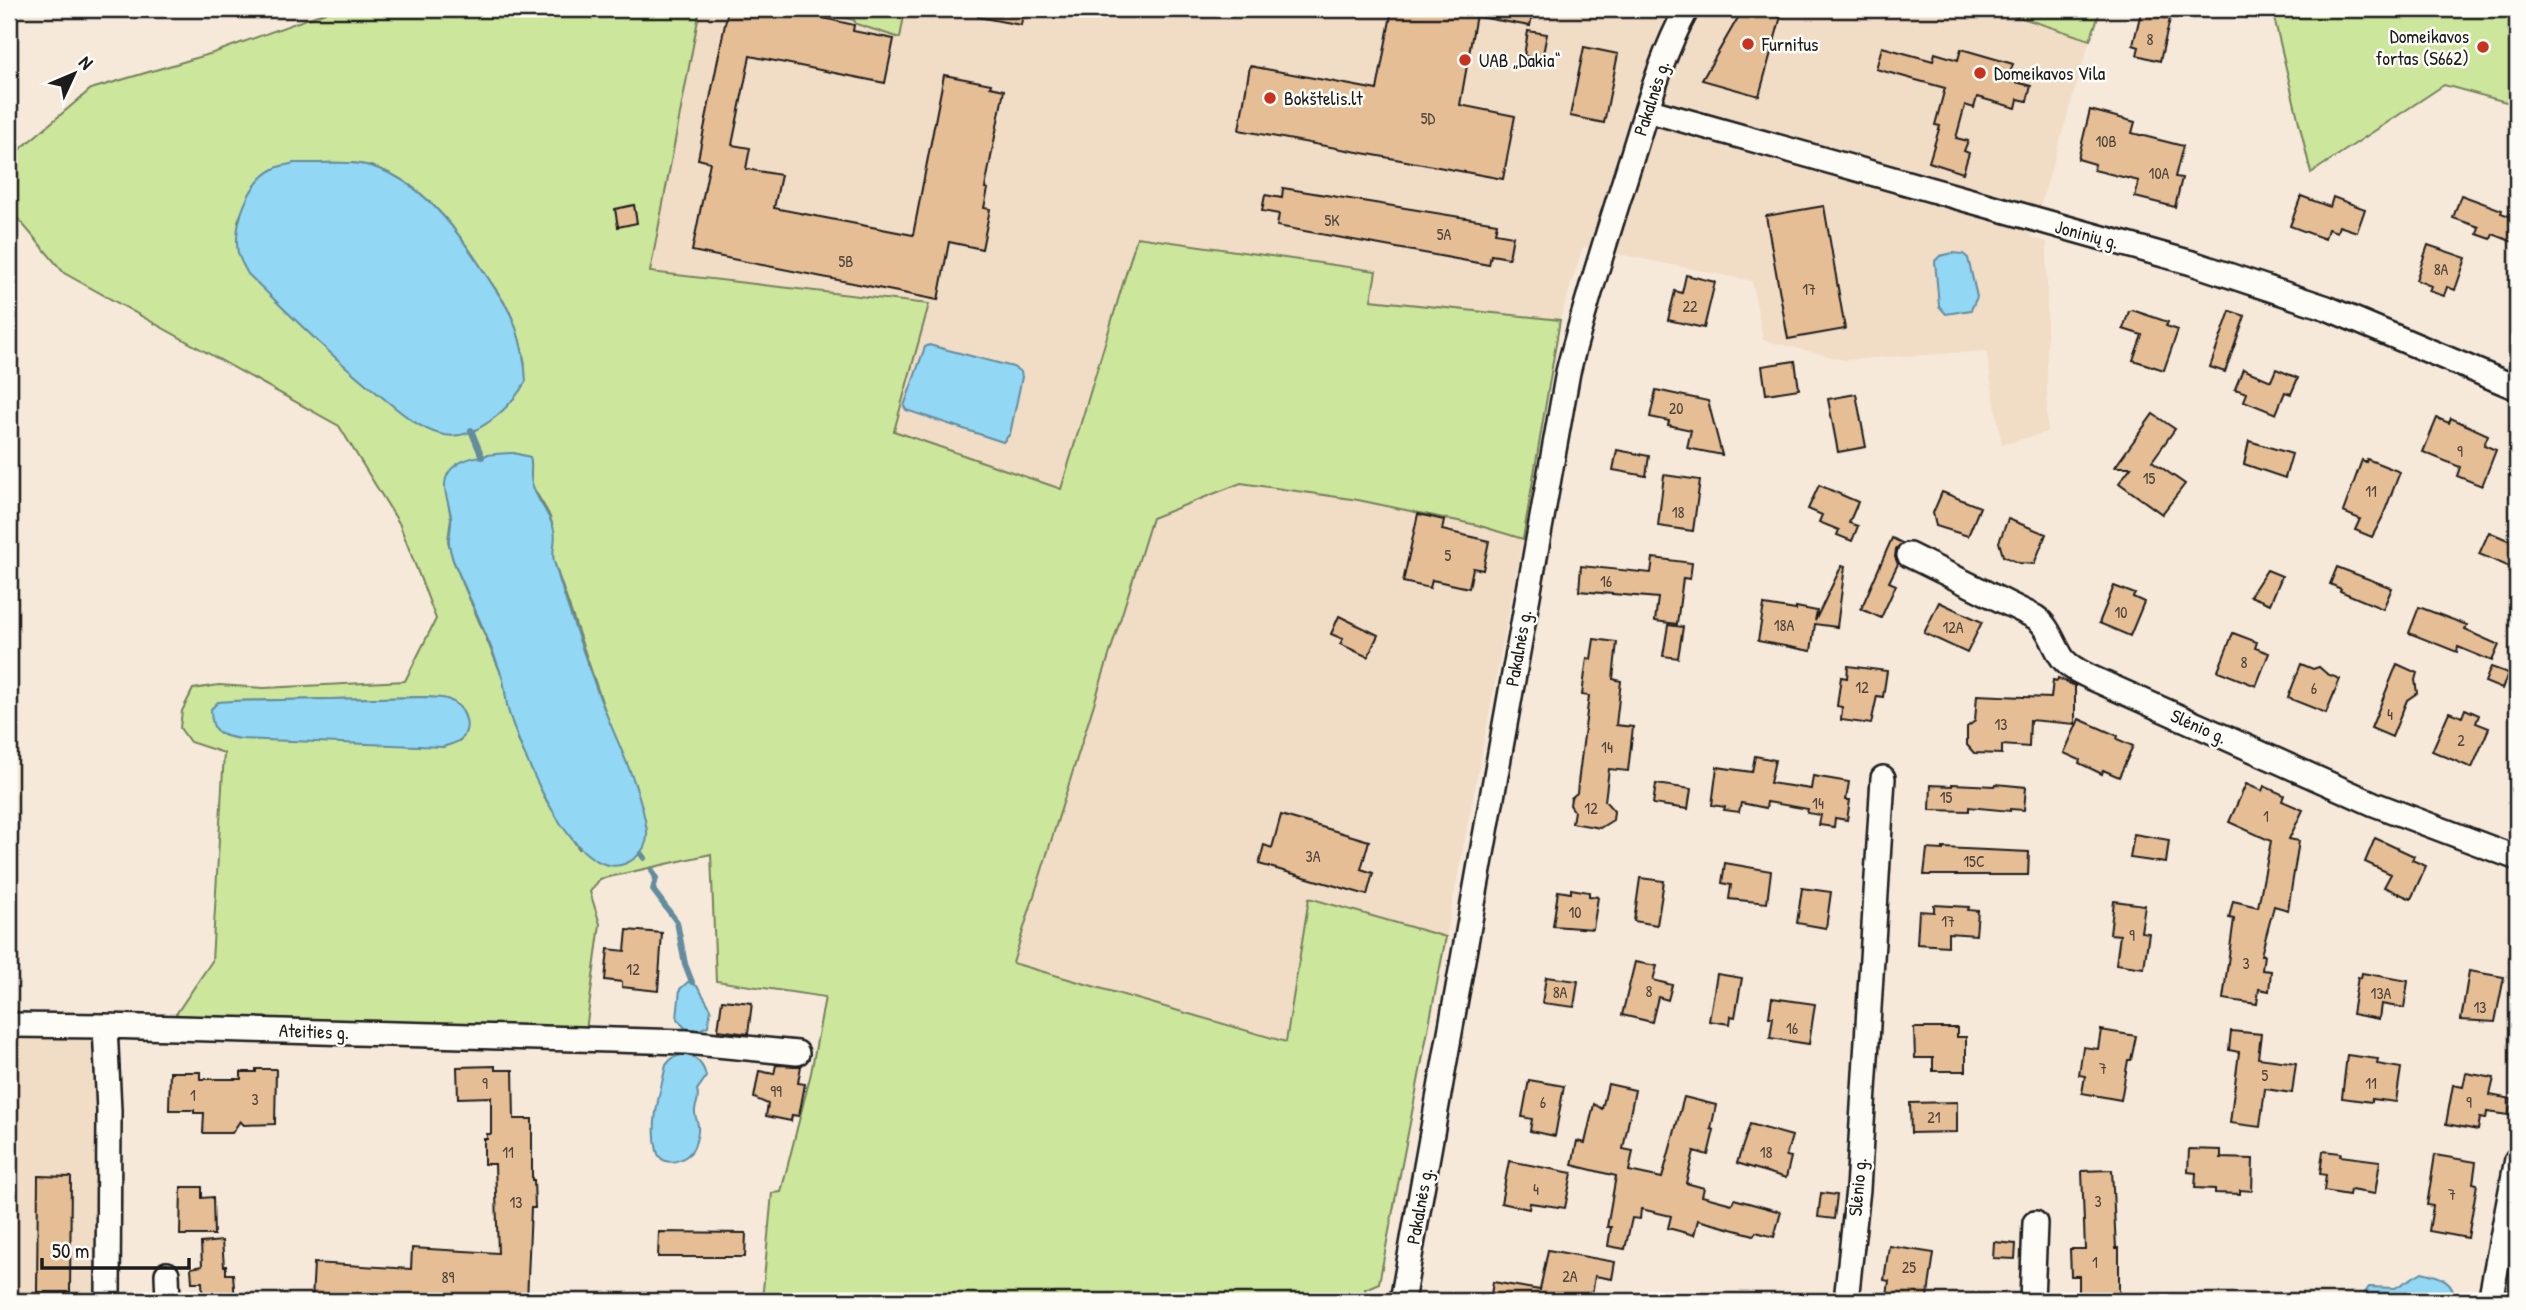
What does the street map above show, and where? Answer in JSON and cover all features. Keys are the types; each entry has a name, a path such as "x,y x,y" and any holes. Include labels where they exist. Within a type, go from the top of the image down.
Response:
{"street":[{"name":"Pakalnės g.","path":"1402,1301 1568,372 1580,324 1665,53 1687,9"},
{"name":"Joninių g.","path":"1647,110 2192,262 2327,308 2517,388"},
{"name":"Slėnio g.","path":"1909,555 2035,617 2045,626 2064,660 2092,678 2374,804 2517,858"},
{"name":"Slėnio g.","path":"1846,1301 1858,1189 1882,779"},
{"name":"Ateities g.","path":"9,1025 660,1041 797,1053"},
{"path":"105,1026 108,1301"},
{"path":"2490,1301 2517,1159"},
{"path":"2032,1301 2035,1223"},
{"path":"167,1274 168,1301"}],"shaded area":[{"path":"700,9 1995,9 2090,40 2031,237 2047,242 2047,432 2002,445 1986,351 1844,360 1763,340 1752,281 1583,247 1560,320 1370,300 1376,272 1061,489 893,431 929,305 650,272"},
{"path":"1241,483 1358,500 1477,525 1523,539 1446,937 1309,899 1287,1042 1013,964 1152,518"},
{"path":"105,1026 108,1301 9,1301 9,1036"}],"green space":[{"path":"334,9 700,9 650,272 929,304 894,431 1061,489 1137,237 1376,271 1371,300 1560,320 1523,539 1477,525 1358,500 1241,483 1152,518 1013,963 1286,1042 1309,898 1446,937 1379,1283 1365,1289 1369,1301 762,1301 772,1193 781,1192 811,1073 825,997 716,981 711,854 600,879 590,892 600,924 585,1038 168,1026 212,961 224,753 190,742 180,728 182,711 193,689 219,685 264,688 405,681 436,619 399,523 339,426 64,273 9,208 9,189 19,150 91,89 213,53","holes":["294,163 348,163 379,169 397,177 429,201 456,232 508,309 525,364 486,423 465,433 238,221 252,190","513,453 530,457 532,485 552,525 553,559 647,833 579,849 546,800 519,742 508,709 503,678 453,560 448,541 451,518 445,485","437,698 457,705 463,716 464,736 459,741 443,747 232,701"]},
{"path":"809,9 905,10 900,38 856,24 854,20"},
{"path":"1995,9 2101,9 2090,40"},
{"path":"2272,9 2517,9 2517,105 2444,85 2311,173"}],"water":[{"path":"294,163 348,163 379,169 397,177 429,201 456,232 508,310 523,354 526,381 511,402 490,421 466,434 453,436 440,434 416,423 347,368 248,274 239,256 237,241 245,204 258,181 267,173"},
{"path":"1963,254 1968,258 1977,297 1971,310 1946,314 1939,306 1935,261 1940,256"},
{"path":"929,345 1013,367 1021,372 1010,434 1003,442 906,410 904,406 925,347"},
{"path":"513,453 530,457 531,480 554,530 553,557 563,592 643,812 647,835 643,850 635,858 614,866 593,859 574,841 555,816 539,786 509,713 497,662 450,549 451,520 445,488 448,474 453,467 472,458"},
{"path":"427,697 447,699 462,710 467,726 459,741 443,747 241,739 222,735 215,728 211,717 211,709 218,702"},
{"path":"689,981 698,987 711,1009 708,1026 699,1030 685,1028 677,1019 680,989"},
{"path":"684,1054 699,1062 706,1077 697,1090 695,1112 698,1131 694,1147 681,1159 669,1162 660,1157 657,1151 657,1108 666,1065 672,1058"},
{"path":"2422,1272 2445,1280 2452,1288 2454,1301 2365,1300 2364,1294 2369,1287 2395,1288"}],"building":[{"path":"728,9 784,9 854,25 853,31 894,39 885,83 750,56 732,145 750,148 746,169 781,175 774,208 913,235 944,75 991,84 990,87 1004,90 985,188 988,189 984,208 990,209 982,249 949,242 938,300 692,251 710,162 698,159"},
{"path":"978,9 1024,9 1021,25 978,17"},
{"path":"1392,9 1477,9 1460,105 1515,116 1503,179 1239,130 1250,66 1377,90"},
{"path":"1480,9 1533,9 1530,26 1479,17"},
{"name":"Furnitus","path":"1743,9 1783,9 1759,96 1702,80"},
{"path":"2141,12 2170,19 2160,61 2137,55 2139,47 2133,45"},
{"path":"1528,31 1547,34 1542,59 1524,56"},
{"path":"1584,47 1618,54 1604,123 1570,116"},
{"path":"1882,47 1933,61 1935,53 1958,60 1961,49 2013,64 2008,80 2031,86 2027,101 2018,99 2016,108 1977,97 1974,108 1965,105 1956,138 1968,141 1964,151 1969,153 1963,173 1929,162 1940,126 1935,125 1945,88 1876,69"},
{"path":"2090,110 2135,122 2132,133 2183,146 2175,177 2182,178 2175,207 2135,197 2139,181 2094,170 2095,164 2078,159"},
{"path":"1283,188 1497,223 1495,233 1513,236 1509,258 1491,255 1489,265 1277,226 1279,214 1262,211 1265,195 1282,198"},
{"path":"2461,195 2502,210 2501,213 2517,219 2517,232 2513,242 2493,234 2491,239 2477,234 2479,227 2453,218"},
{"path":"2301,196 2330,207 2333,197 2365,209 2357,232 2339,226 2337,232 2328,229 2325,239 2290,226"},
{"path":"634,205 637,223 618,227 615,209"},
{"path":"1824,206 1845,329 1788,339 1766,216"},
{"path":"2428,245 2466,258 2455,290 2447,287 2444,296 2429,291 2431,286 2416,280"},
{"path":"1686,275 1715,282 1704,328 1668,320 1675,291 1682,293"},
{"path":"2129,311 2168,322 2166,326 2178,330 2164,370 2133,360 2142,335 2123,329"},
{"path":"2230,311 2245,316 2225,372 2210,367"},
{"path":"1795,361 1799,389 1766,394 1762,366"},
{"path":"2243,369 2271,381 2276,369 2298,378 2291,394 2285,392 2276,414 2244,401 2247,393 2235,389"},
{"path":"1656,390 1708,401 1722,455 1687,448 1691,430 1668,425 1669,421 1650,417"},
{"path":"1856,394 1866,447 1838,452 1828,399"},
{"path":"2153,414 2175,429 2152,461 2185,484 2162,514 2119,483 2131,467 2115,467"},
{"path":"2437,418 2449,423 2451,418 2488,435 2484,445 2496,450 2482,486 2457,476 2460,467 2423,452"},
{"path":"2249,441 2292,454 2285,478 2244,464"},
{"path":"1617,450 1649,456 1646,476 1613,470"},
{"path":"2367,459 2400,472 2372,537 2355,530 2360,519 2343,512 2362,460 2366,462"},
{"path":"1664,475 1700,480 1693,531 1658,526"},
{"path":"1819,485 1858,502 1849,523 1858,526 1852,541 1837,535 1839,530 1819,522 1822,515 1808,509"},
{"path":"1942,492 1980,507 1968,536 1936,526 1933,513"},
{"path":"1418,514 1444,520 1442,530 1489,541 1483,570 1473,568 1469,588 1432,580 1430,588 1403,582"},
{"path":"2008,519 2046,534 2034,564 2019,563 2003,556 1999,542"},
{"path":"2489,532 2517,544 2517,570 2479,554"},
{"path":"1892,538 1902,543 1896,549 1898,564 1889,582 1896,585 1881,618 1861,609"},
{"path":"1653,558 1692,563 1690,579 1683,578 1677,624 1655,621 1658,598 1579,591 1581,566 1651,573"},
{"path":"1842,565 1845,566 1837,627 1815,624 1811,651 1758,641 1764,605 1817,611 1815,621"},
{"path":"2337,567 2392,588 2383,609 2330,584"},
{"path":"2267,570 2282,576 2270,604 2250,596"},
{"path":"2114,586 2135,594 2133,597 2144,602 2130,636 2099,623"},
{"path":"1939,602 1982,622 1967,653 1924,633"},
{"path":"2419,607 2467,625 2465,630 2499,645 2492,661 2458,647 2457,652 2409,633"},
{"path":"1339,616 1378,635 1368,657 1340,644 1343,639 1331,634"},
{"path":"1668,625 1683,627 1678,658 1663,656"},
{"path":"2233,633 2257,642 2255,648 2269,653 2256,686 2218,671"},
{"path":"1594,639 1617,642 1613,679 1621,681 1616,725 1633,727 1628,771 1609,769 1605,801 1614,811 1613,820 1600,828 1572,823 1574,811 1570,805 1571,798 1577,793 1589,696 1582,695 1587,658 1591,659"},
{"path":"2301,664 2313,669 2319,667 2327,674 2340,679 2326,713 2288,698"},
{"path":"2397,664 2417,673 2417,693 2407,700 2392,737 2371,728"},
{"path":"1848,666 1887,671 1883,697 1877,696 1871,724 1841,720 1842,707 1837,706 1841,677 1847,678"},
{"path":"2491,667 2508,673 2502,689 2485,682"},
{"path":"2058,678 2075,686 2075,724 2030,720 2029,747 2002,745 2002,754 1974,753 1967,745 1967,727 1975,721 1977,695 2051,698 2053,680 2057,681"},
{"path":"2465,709 2479,715 2476,723 2489,728 2472,768 2432,751 2449,712 2462,717"},
{"path":"2079,719 2118,736 2117,739 2133,746 2119,777 2103,770 2102,774 2064,753"},
{"path":"1755,756 1775,760 1770,783 1811,789 1813,776 1849,782 1847,820 1835,818 1834,827 1819,825 1821,815 1807,813 1808,809 1767,802 1766,808 1741,803 1739,812 1712,805 1717,767 1752,772"},
{"path":"1656,784 1691,789 1688,809 1653,804"},
{"path":"2246,784 2262,791 2264,786 2284,795 2282,801 2303,810 2289,839 2299,841 2288,910 2274,906 2261,955 2264,955 2262,970 2271,971 2269,991 2259,989 2257,1004 2223,999 2234,919 2229,918 2233,901 2258,907 2271,841 2229,822"},
{"path":"1931,785 2026,787 2024,810 1969,807 1969,811 1930,810"},
{"path":"1281,815 1369,841 1361,869 1373,873 1367,895 1259,864 1264,845 1272,848"},
{"path":"2134,834 2169,840 2166,863 2130,858"},
{"path":"2375,838 2414,856 2412,860 2426,866 2411,899 2384,887 2391,874 2365,862"},
{"path":"1927,849 2029,852 2028,875 1924,875"},
{"path":"1725,863 1771,871 1767,903 1729,899 1731,885 1722,883"},
{"path":"1640,878 1664,881 1657,925 1634,921"},
{"path":"1802,888 1831,892 1826,928 1797,923"},
{"path":"1571,889 1589,892 1589,896 1598,897 1593,929 1553,926 1558,891 1571,893"},
{"path":"2114,901 2145,905 2141,932 2149,933 2144,968 2116,964 2120,935 2110,934"},
{"path":"1934,905 1969,907 1968,910 1978,911 1976,935 1948,933 1948,946 1917,944 1919,911 1934,912"},
{"path":"627,930 662,933 658,991 622,987 622,982 605,980 608,949 625,951"},
{"path":"1635,962 1657,966 1653,980 1672,985 1668,1000 1658,997 1652,1022 1622,1015"},
{"path":"2469,971 2504,977 2495,1022 2461,1020"},
{"path":"2362,973 2408,981 2404,1008 2381,1004 2379,1019 2352,1014 2358,977 2361,978"},
{"path":"1717,974 1742,978 1735,1017 1731,1016 1730,1024 1709,1021"},
{"path":"1546,977 1578,981 1574,1007 1542,1003"},
{"path":"1772,998 1815,1004 1809,1044 1770,1038"},
{"path":"722,1000 752,1003 748,1034 718,1030"},
{"path":"1914,1028 1957,1028 1957,1037 1966,1037 1966,1071 1933,1071 1933,1058 1915,1058"},
{"path":"2101,1030 2136,1036 2131,1060 2128,1060 2121,1100 2082,1093 2085,1076 2079,1075 2083,1047 2098,1049"},
{"path":"2231,1031 2261,1034 2258,1058 2296,1063 2292,1093 2265,1089 2260,1127 2230,1123 2239,1052 2229,1050"},
{"path":"2347,1055 2378,1059 2377,1064 2401,1068 2396,1102 2342,1098"},
{"path":"776,1065 801,1066 798,1083 805,1084 799,1116 792,1115 791,1121 766,1116 768,1104 754,1098 759,1071 774,1074"},
{"path":"495,1066 495,1070 513,1070 514,1119 532,1119 535,1208 531,1208 527,1301 312,1301 314,1263 411,1269 412,1248 498,1253 495,1164 484,1164 484,1139 487,1139 487,1134 491,1134 491,1097 458,1098 457,1067"},
{"path":"256,1069 276,1069 275,1124 244,1125 240,1121 232,1133 203,1133 204,1113 194,1113 194,1110 169,1110 170,1072 200,1072 200,1079 241,1079 241,1072 256,1072"},
{"path":"2466,1073 2494,1078 2490,1095 2511,1099 2509,1115 2487,1112 2486,1119 2480,1118 2478,1130 2446,1124 2453,1085 2463,1087"},
{"path":"1529,1080 1564,1086 1555,1136 1530,1131 1532,1119 1522,1117"},
{"path":"1608,1084 1635,1090 1623,1149 1633,1151 1629,1171 1662,1178 1684,1097 1716,1105 1708,1155 1694,1151 1686,1183 1704,1188 1702,1196 1732,1204 1734,1199 1781,1212 1774,1237 1756,1232 1754,1235 1698,1220 1694,1235 1668,1228 1671,1216 1641,1209 1640,1219 1632,1218 1625,1249 1608,1246 1611,1227 1607,1227 1616,1176 1572,1165 1577,1141 1585,1143 1594,1104 1602,1109"},
{"path":"1957,1102 1957,1132 1911,1133 1910,1103"},
{"path":"1750,1124 1792,1136 1786,1156 1791,1157 1786,1178 1737,1163"},
{"path":"2189,1149 2221,1150 2221,1158 2253,1159 2252,1191 2240,1190 2240,1194 2215,1193 2215,1189 2195,1188 2196,1173 2188,1172"},
{"path":"2323,1151 2380,1161 2375,1194 2350,1190 2349,1195 2324,1191 2326,1175 2320,1174"},
{"path":"2435,1155 2476,1162 2473,1183 2477,1184 2468,1238 2429,1231 2433,1206 2427,1205"},
{"path":"1509,1161 1572,1173 1565,1208 1530,1203 1529,1209 1501,1203"},
{"path":"2112,1170 2116,1248 2119,1248 2119,1301 2079,1301 2079,1276 2071,1276 2070,1249 2085,1249 2082,1171"},
{"path":"38,1176 71,1177 70,1292 37,1292"},
{"path":"181,1187 202,1187 202,1198 213,1197 214,1235 180,1235"},
{"path":"1821,1193 1837,1195 1834,1219 1818,1217"},
{"path":"659,1232 746,1233 745,1257 658,1257"},
{"path":"222,1241 226,1274 233,1274 235,1301 203,1301 202,1282 192,1282 191,1268 202,1266 201,1243"},
{"path":"1994,1242 2016,1244 2015,1259 1993,1258"},
{"path":"1889,1246 1934,1253 1927,1301 1887,1296 1889,1281 1884,1280"},
{"path":"1548,1250 1615,1262 1612,1279 1595,1276 1591,1301 1490,1301 1493,1282 1540,1290"}],"waterway":[{"path":"471,430 482,457"},
{"path":"641,854 644,858"},
{"path":"652,870 656,878 653,890 677,922 685,964 692,982"}],"place":[{"name":"Furnitus","path":"1748,44"},
{"name":"Domeikavos fortas (S662)","path":"2483,47"},
{"name":"UAB „Dakia“","path":"1465,60"},
{"name":"Domeikavos Vila","path":"1980,73"},
{"name":"Bokštelis.lt","path":"1270,98"}]}
